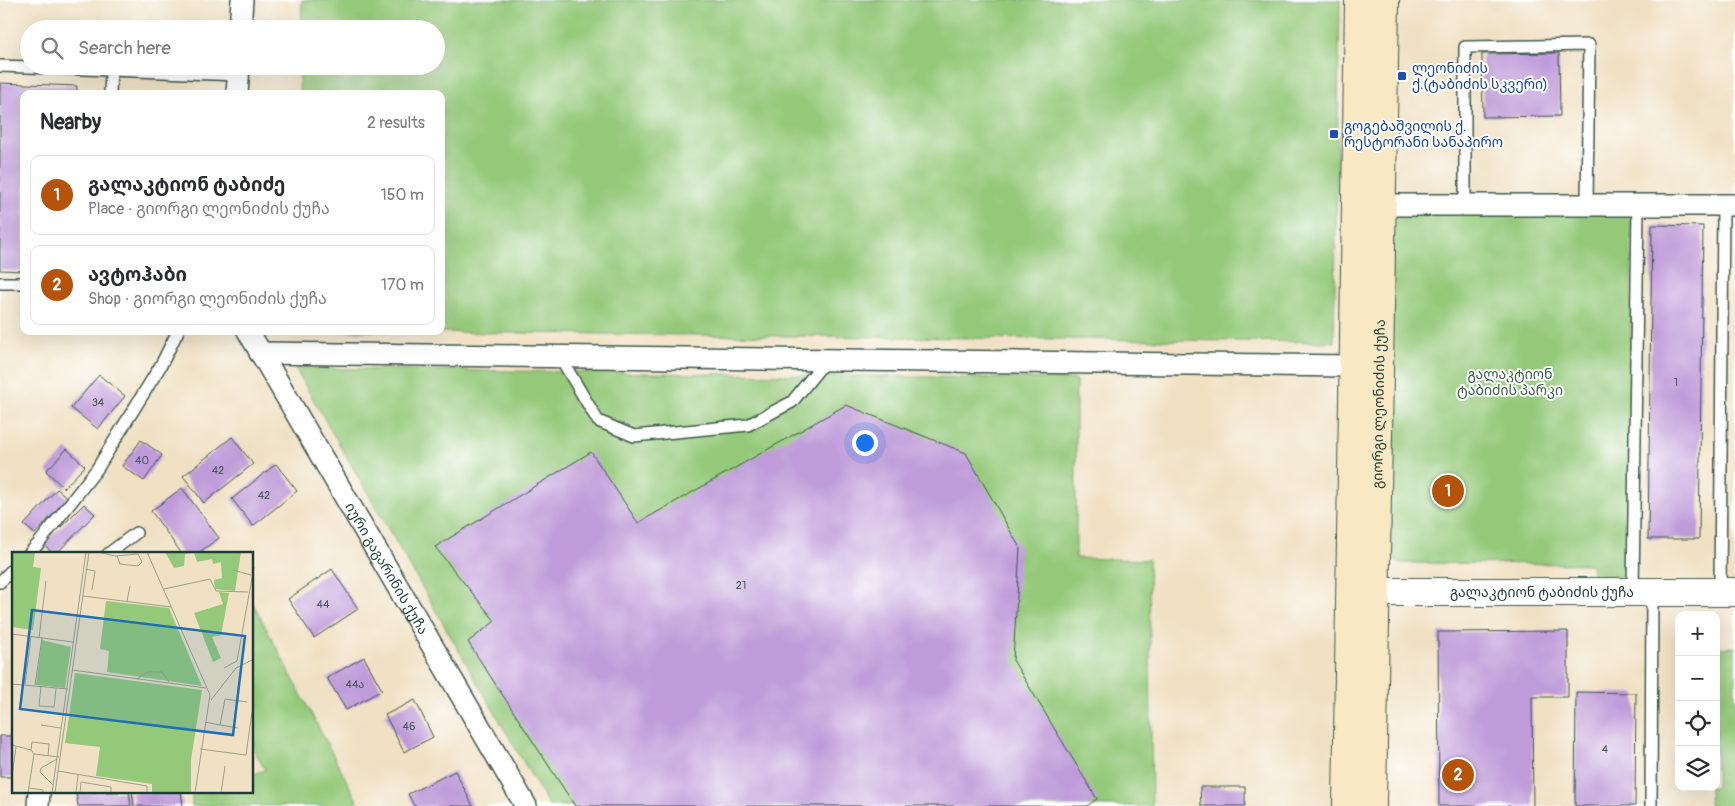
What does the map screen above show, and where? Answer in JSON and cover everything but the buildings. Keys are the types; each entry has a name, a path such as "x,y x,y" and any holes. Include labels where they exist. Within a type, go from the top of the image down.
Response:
{"main road":[{"name":"გიორგი ლეონიძის ქუჩა","path":"1347,806 1363,592 1369,205 1359,0"},
{"name":"გიორგი ლეონიძის ქუჩა","path":"1372,806 1354,366 1385,0"}],"street":[{"path":"241,20 242,0"},
{"path":"1369,205 1729,205"},
{"name":"იური გაგარინის ქუჩა","path":"250,335 526,806"},
{"path":"260,354 1354,366"},
{"name":"გალაკტიონ ტაბიძის ქუჩა","path":"1363,592 1727,592"}],"lane":[{"path":"1464,205 1465,47 1590,45 1587,205"},
{"path":"0,66 20,67"},
{"path":"110,90 111,75"},
{"path":"190,75 238,78"},
{"path":"1638,205 1642,592 1651,806"},
{"path":"1727,592 1729,205"},
{"path":"0,283 20,284"},
{"path":"31,552 96,469 161,365 176,335"},
{"path":"560,357 598,421 634,436 748,426 792,402 826,360"},
{"path":"111,552 136,533"},
{"path":"0,582 12,570"}],"green space":[{"path":"302,0 1340,0 1334,342 445,332 445,90 299,90 300,75 445,75 445,20 301,20"},
{"name":"გალაკტიონ ტაბიძის პარკი","path":"1632,212 1629,577 1592,577 1591,564 1399,563 1388,549 1393,213"},
{"path":"295,368 1076,379 1076,558 1149,560 1152,806 549,806"},
{"path":"254,605 360,806 192,806 192,794 254,794 254,774 265,770 254,750"},
{"path":"1735,647 1735,806 1709,806 1710,791 1720,791 1720,648"}],"place":[{"name":"ლეონიძის ქ.(ტაბიძის სკვერი)","path":"1402,76"},
{"name":"გოგებაშვილის ქ. რესტორანი სანაპირო","path":"1334,134"},
{"name":"გალაკტიონ ტაბიძე","path":"1448,491"},
{"name":"ავტოჰაბი","path":"1458,775"}]}
